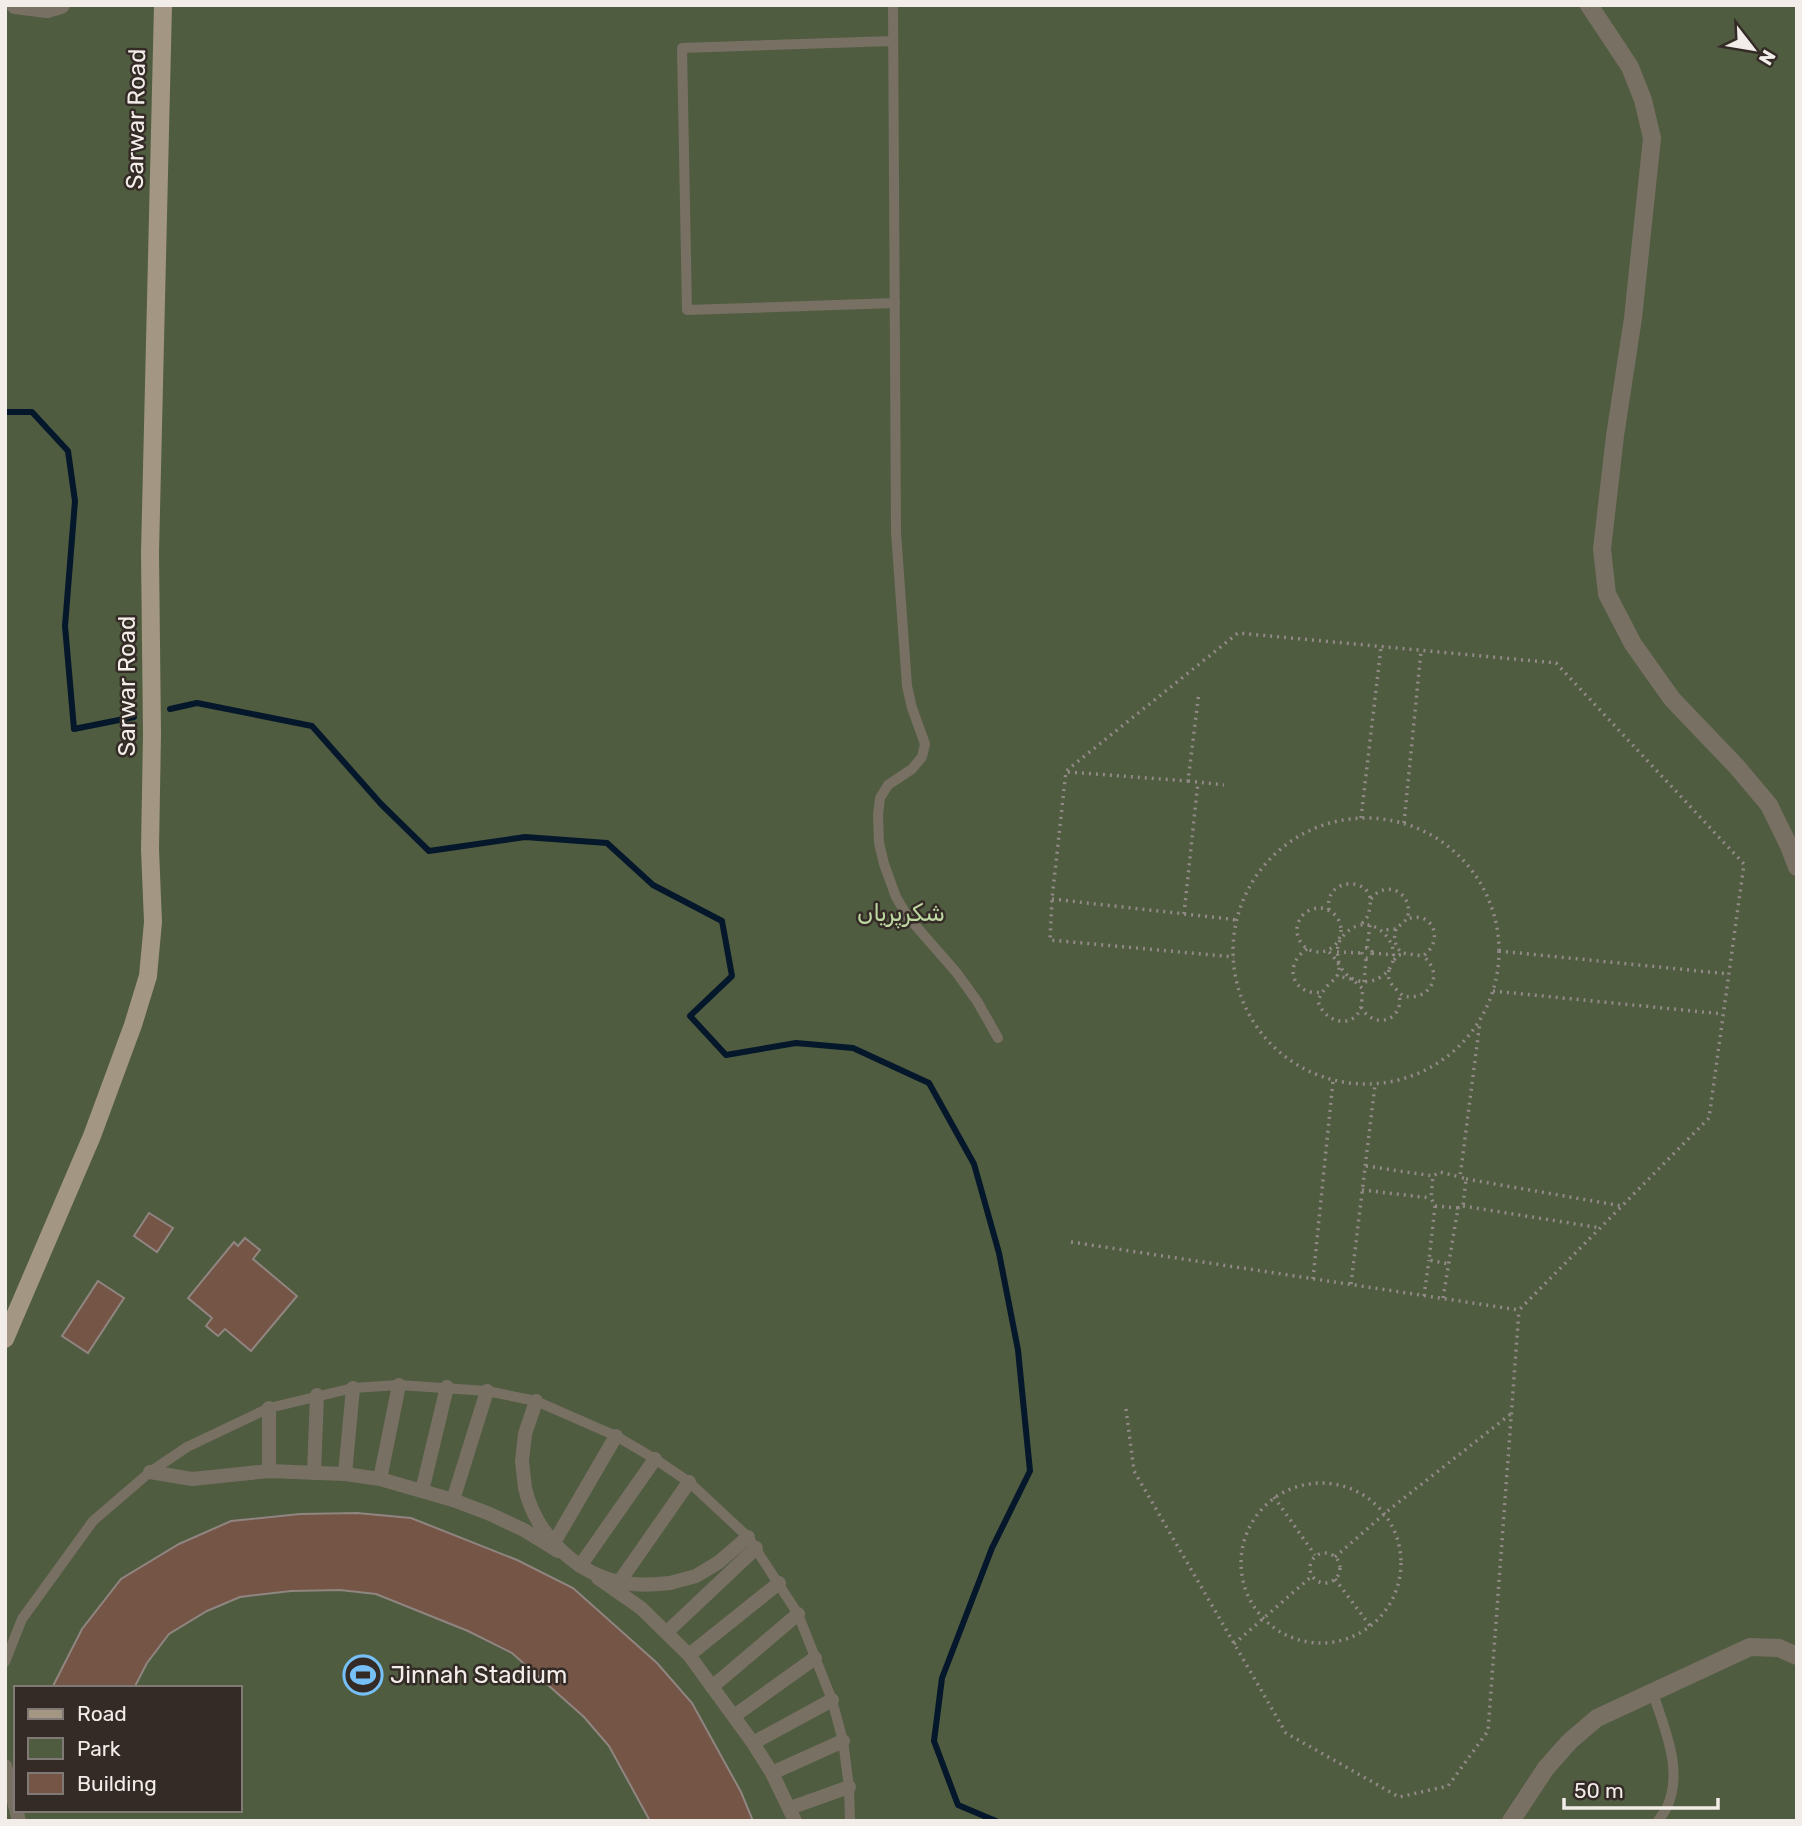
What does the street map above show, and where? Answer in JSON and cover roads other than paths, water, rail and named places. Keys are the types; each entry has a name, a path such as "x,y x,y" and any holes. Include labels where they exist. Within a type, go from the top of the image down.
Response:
{"main road":[{"name":"Sarwar Road","path":"5,1339 92,1136 148,976 153,922 150,849 150,553 163,5"}],"street":[{"path":"15,5 47,9 61,5"},
{"path":"1589,5 1630,67 1643,100 1652,138 1633,318 1615,436 1602,550 1607,594 1633,644 1672,699 1769,805 1797,867"},
{"path":"380,1479 399,1385"},
{"path":"422,1490 447,1387"},
{"path":"345,1474 353,1388"},
{"path":"453,1500 487,1391"},
{"path":"314,1473 317,1395"},
{"path":"536,1401 525,1434 522,1461 526,1488 534,1514 548,1537 567,1557 590,1572 615,1581 642,1585 670,1583 696,1576 752,1542"},
{"path":"269,1408 269,1471"},
{"path":"552,1546 616,1436"},
{"path":"580,1566 655,1459"},
{"path":"150,1472 192,1479 269,1471 345,1474 380,1479 422,1490 491,1514 552,1546 615,1588 667,1632 689,1655 754,1743 793,1815 849,1787"},
{"path":"615,1588 689,1482"},
{"path":"667,1632 752,1542"},
{"path":"689,1655 779,1583"},
{"path":"712,1687 799,1614"},
{"path":"1511,1821 1546,1768 1570,1741 1597,1718 1750,1647 1779,1648 1797,1657"},
{"path":"734,1716 815,1658"},
{"path":"754,1743 832,1700"},
{"path":"772,1773 843,1741"},
{"path":"5,1766 14,1801"}],"lane":[{"path":"893,5 896,532 907,686 925,744 922,757 912,769 888,785 880,798 879,843 896,897 908,918 956,972 998,1038"},
{"path":"893,41 682,48 687,310 895,303"},
{"path":"5,1662 22,1619 93,1521 150,1472 187,1447 269,1408 353,1388 399,1385 487,1391 536,1401 616,1436 689,1482 723,1511 752,1542 799,1614 832,1700 843,1741 850,1821"},
{"path":"1653,1693 1671,1748 1674,1778 1668,1806 1658,1821"}],"waterway":[{"path":"5,412 32,412 68,451 75,501 65,626 74,729 134,717"},
{"path":"170,709 197,703 312,726 381,804 429,851 525,837 607,843 653,885 722,921 732,976 690,1016 726,1055 796,1043 853,1048 929,1083 974,1164 999,1253 1018,1350 1030,1471 992,1548 942,1678 934,1741 958,1805 996,1821"}],"place":[{"name":"Jinnah Stadium","path":"363,1675"}],"park label":[{"name":"شکرپریاں","path":"901,913"}]}
